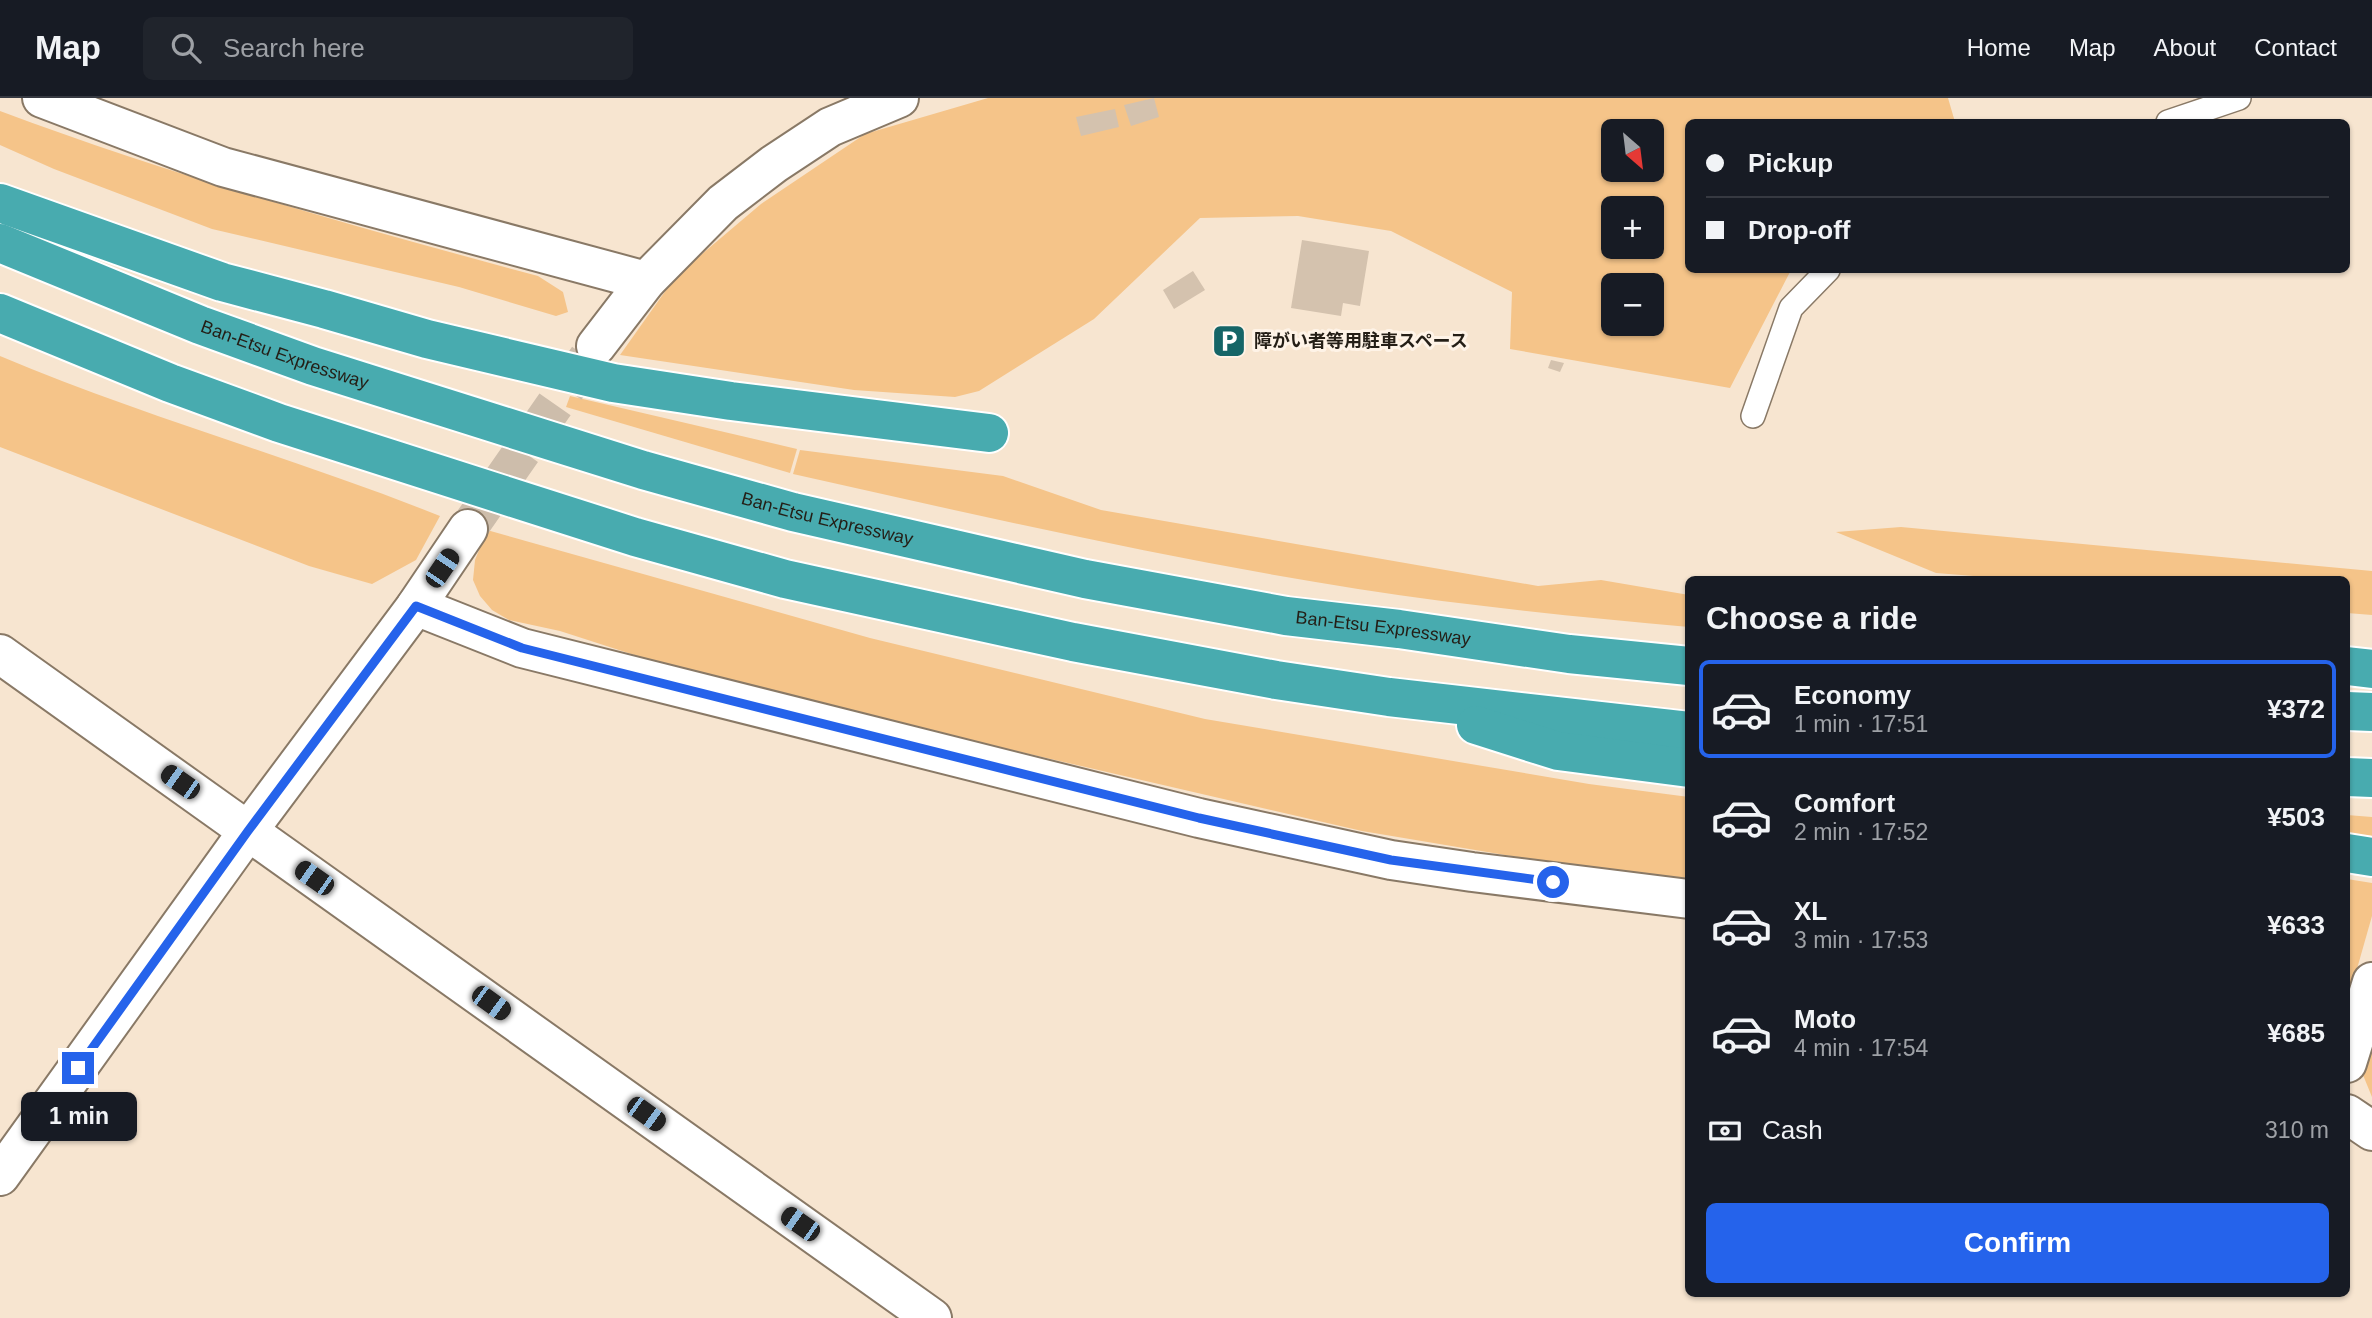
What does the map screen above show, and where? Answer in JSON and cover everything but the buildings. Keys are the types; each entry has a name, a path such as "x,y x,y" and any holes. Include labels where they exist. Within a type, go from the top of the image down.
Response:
{"highway":[{"path":"0,203 222,282 427,339 587,377 731,401 989,433"},
{"name":"Ban-Etsu Expressway","path":"0,243 200,325 313,366 618,462 793,512 1085,579 1286,616 1399,629 1569,654 1685,666"},
{"path":"0,313 170,383 279,423 635,537 785,579 1073,642 1276,680 1389,697 1685,731"},
{"path":"2350,666 2372,669"},
{"path":"1389,697 1558,751 1685,767"},
{"path":"2350,711 2372,712"},
{"path":"2350,777 2372,778"},
{"path":"2350,853 2372,857"}],"street":[{"path":"42,98 223,167 646,281"},
{"path":"596,346 646,281 723,203 774,164 830,127 899,98"},
{"path":"0,1176 248,831 416,606 468,529"},
{"path":"416,606 522,648 1199,818 1391,860 1685,899"},
{"path":"0,654 932,1318"},
{"path":"2350,1053 2372,982"},
{"path":"2350,1116 2372,1131"}],"lane":[{"path":"2177,119 2239,98"},
{"path":"1753,416 1791,308 1825,273"}],"shaded area":[{"path":"988,98 1948,98 1954,119 1685,119 1685,273 1789,273 1730,388 1510,349 1512,292 1391,231 1298,216 1200,218 1094,319 979,391 955,397 854,390 620,355 676,276 761,204 865,134"},
{"path":"0,111 200,179 334,220 538,276 563,292 568,312 556,316 459,287 212,229 54,169 0,145"},
{"path":"0,356 109,399 440,516 416,560 372,584 309,566 0,447"},
{"path":"570,396 797,449 790,473 566,407"},
{"path":"800,450 1003,476 1101,510 1538,586 1601,580 1685,594 1685,627 1523,611 1287,577 1145,551 793,474"},
{"path":"1901,527 2372,571 2372,615 2350,613 2350,576 1974,576 1936,573 1836,532"},
{"path":"487,530 870,638 1205,719 1589,784 1685,796 1685,878 1582,868 1362,831 904,725 653,661 560,631 509,620 492,610 480,596 473,580 475,560"},
{"path":"2350,815 2372,817 2372,836 2350,834"},
{"path":"2350,879 2372,883 2372,916 2350,993"},
{"path":"2372,1043 2372,1097 2363,1075"}],"tunnel":[{"path":"468,529 593,350"}],"place":[{"name":"障がい者等用駐車スペース","path":"1229,341"}],"route":[{"path":"78,1068 248,831 416,606 522,648 1199,818 1391,860 1553,882"}]}
